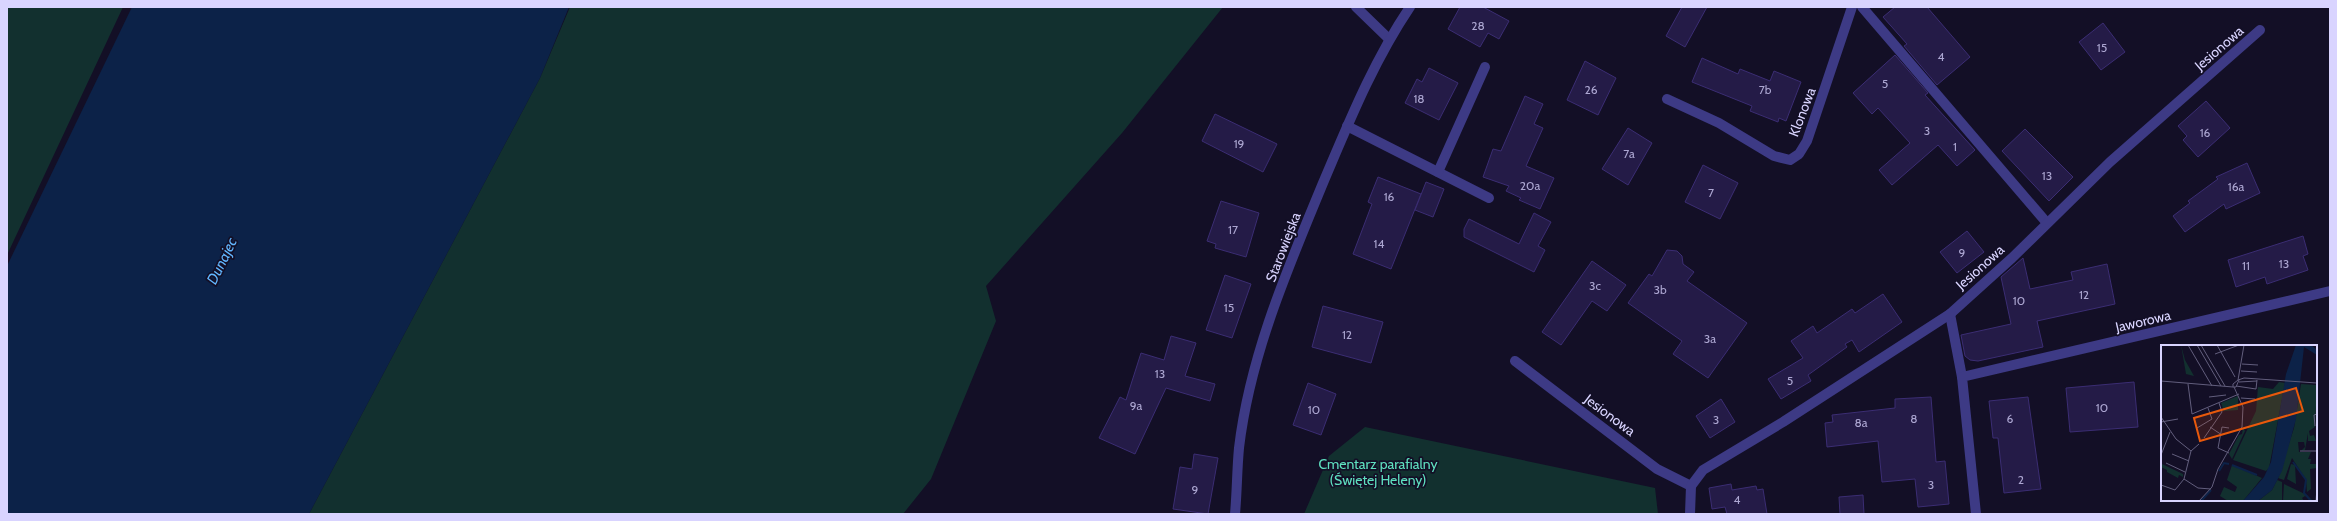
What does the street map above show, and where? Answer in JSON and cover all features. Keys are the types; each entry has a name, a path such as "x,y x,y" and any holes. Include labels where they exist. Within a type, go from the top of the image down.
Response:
{"street":[{"path":"1356,7 1389,39"},
{"name":"Starowiejska","path":"1235,514 1239,447 1251,384 1265,330 1301,237 1367,79 1389,39 1410,7"},
{"name":"Klonowa","path":"1667,100 1719,123 1774,156 1790,160 1799,154 1807,141 1852,7"},
{"path":"1862,7 2047,223"},
{"name":"Jesionowa","path":"1515,361 1657,468 1691,486 1703,470 1783,422 1950,314 2110,162 2260,30"},
{"path":"1438,172 1485,67"},
{"path":"1347,126 1489,198"},
{"name":"Jaworowa","path":"1962,376 2330,291"},
{"path":"1950,314 1962,376 1976,514"},
{"path":"1690,514 1691,486"}],"green space":[{"path":"7,7 123,7 7,255"},
{"path":"570,7 1223,7 1122,133 986,286 996,321 931,479 903,514 309,514 540,78"},
{"name":"Cmentarz parafialny (Świętej Heleny)","path":"1365,427 1655,488 1658,514 1304,514 1329,456"}],"water":[{"name":"Dunajec","path":"132,7 569,7 540,78 309,514 7,514 7,266"}],"building":[{"path":"1460,7 1483,7 1509,21 1499,39 1488,33 1480,47 1448,29"},
{"path":"1682,7 1707,7 1685,47 1666,36"},
{"path":"1895,7 1927,7 1970,57 1937,85 1904,46 1907,44 1883,17"},
{"path":"2103,23 2125,52 2101,70 2079,42"},
{"path":"1895,55 1928,93 1925,95 1975,150 1957,166 1938,145 1892,185 1879,170 1910,143 1878,108 1872,114 1853,93"},
{"path":"1702,58 1738,74 1740,69 1770,81 1774,71 1801,82 1786,121 1779,118 1778,122 1750,111 1752,106 1692,82"},
{"path":"1585,61 1616,78 1598,115 1567,100"},
{"path":"1429,68 1458,83 1439,120 1405,103 1417,79 1422,82"},
{"path":"1525,96 1543,104 1534,124 1543,128 1526,166 1554,178 1540,209 1519,200 1521,198 1506,191 1509,186 1483,177 1493,149 1501,151"},
{"path":"2206,101 2230,128 2198,157 2183,140 2187,136 2178,126"},
{"path":"1215,114 1277,144 1263,172 1202,141"},
{"path":"1628,128 1652,143 1628,185 1602,169"},
{"path":"2025,129 2073,177 2049,201 2002,151"},
{"path":"2247,163 2260,193 2226,209 2224,204 2185,232 2173,216 2190,203 2188,201 2218,179 2216,177"},
{"path":"1703,165 1738,183 1720,219 1685,202"},
{"path":"1378,177 1421,194 1391,269 1353,254 1372,204 1368,202"},
{"path":"1426,182 1444,189 1433,217 1415,210"},
{"path":"1221,201 1259,213 1246,257 1215,248 1216,244 1207,241"},
{"path":"1534,213 1551,222 1538,246 1545,250 1534,272 1464,237 1464,229 1469,219 1519,244"},
{"path":"1967,231 1984,252 1957,273 1940,252"},
{"path":"2303,236 2308,254 2303,256 2308,270 2267,284 2265,277 2236,287 2228,260"},
{"path":"1667,250 1677,251 1682,256 1683,264 1694,272 1687,281 1747,323 1708,378 1673,354 1682,341 1628,303 1649,274 1652,276"},
{"path":"2023,258 2030,289 2073,280 2071,272 2107,264 2115,304 2037,321 2043,347 1978,361 1970,360 1965,356 1961,335 2011,324 2001,277"},
{"path":"1592,261 1626,285 1607,311 1592,301 1561,345 1542,332"},
{"path":"1225,275 1251,284 1232,338 1206,330"},
{"path":"1883,294 1902,322 1859,352 1852,340 1845,344 1847,347 1808,375 1811,381 1781,399 1768,379 1803,358 1791,341 1813,326 1817,333 1852,309 1855,313"},
{"path":"1323,306 1383,322 1371,363 1312,347"},
{"path":"1171,336 1196,343 1185,376 1215,384 1210,401 1166,388 1135,454 1099,438 1120,397 1126,400 1141,353 1164,360"},
{"path":"2134,382 2138,427 2070,432 2066,388"},
{"path":"1308,383 1336,394 1321,435 1293,425"},
{"path":"1931,397 1936,462 1945,461 1949,504 1918,507 1915,479 1882,482 1878,441 1827,447 1825,423 1833,422 1832,415 1895,408 1895,399"},
{"path":"2028,397 2041,489 2004,493 1998,438 1993,438 1989,401"},
{"path":"1721,399 1735,422 1710,438 1696,416"},
{"path":"1194,454 1218,458 1208,514 1173,509 1180,467 1192,469"},
{"path":"1731,484 1732,490 1756,486 1757,490 1763,489 1767,514 1727,514 1725,507 1712,509 1709,488"},
{"path":"1863,495 1864,514 1840,514 1839,497"}]}
